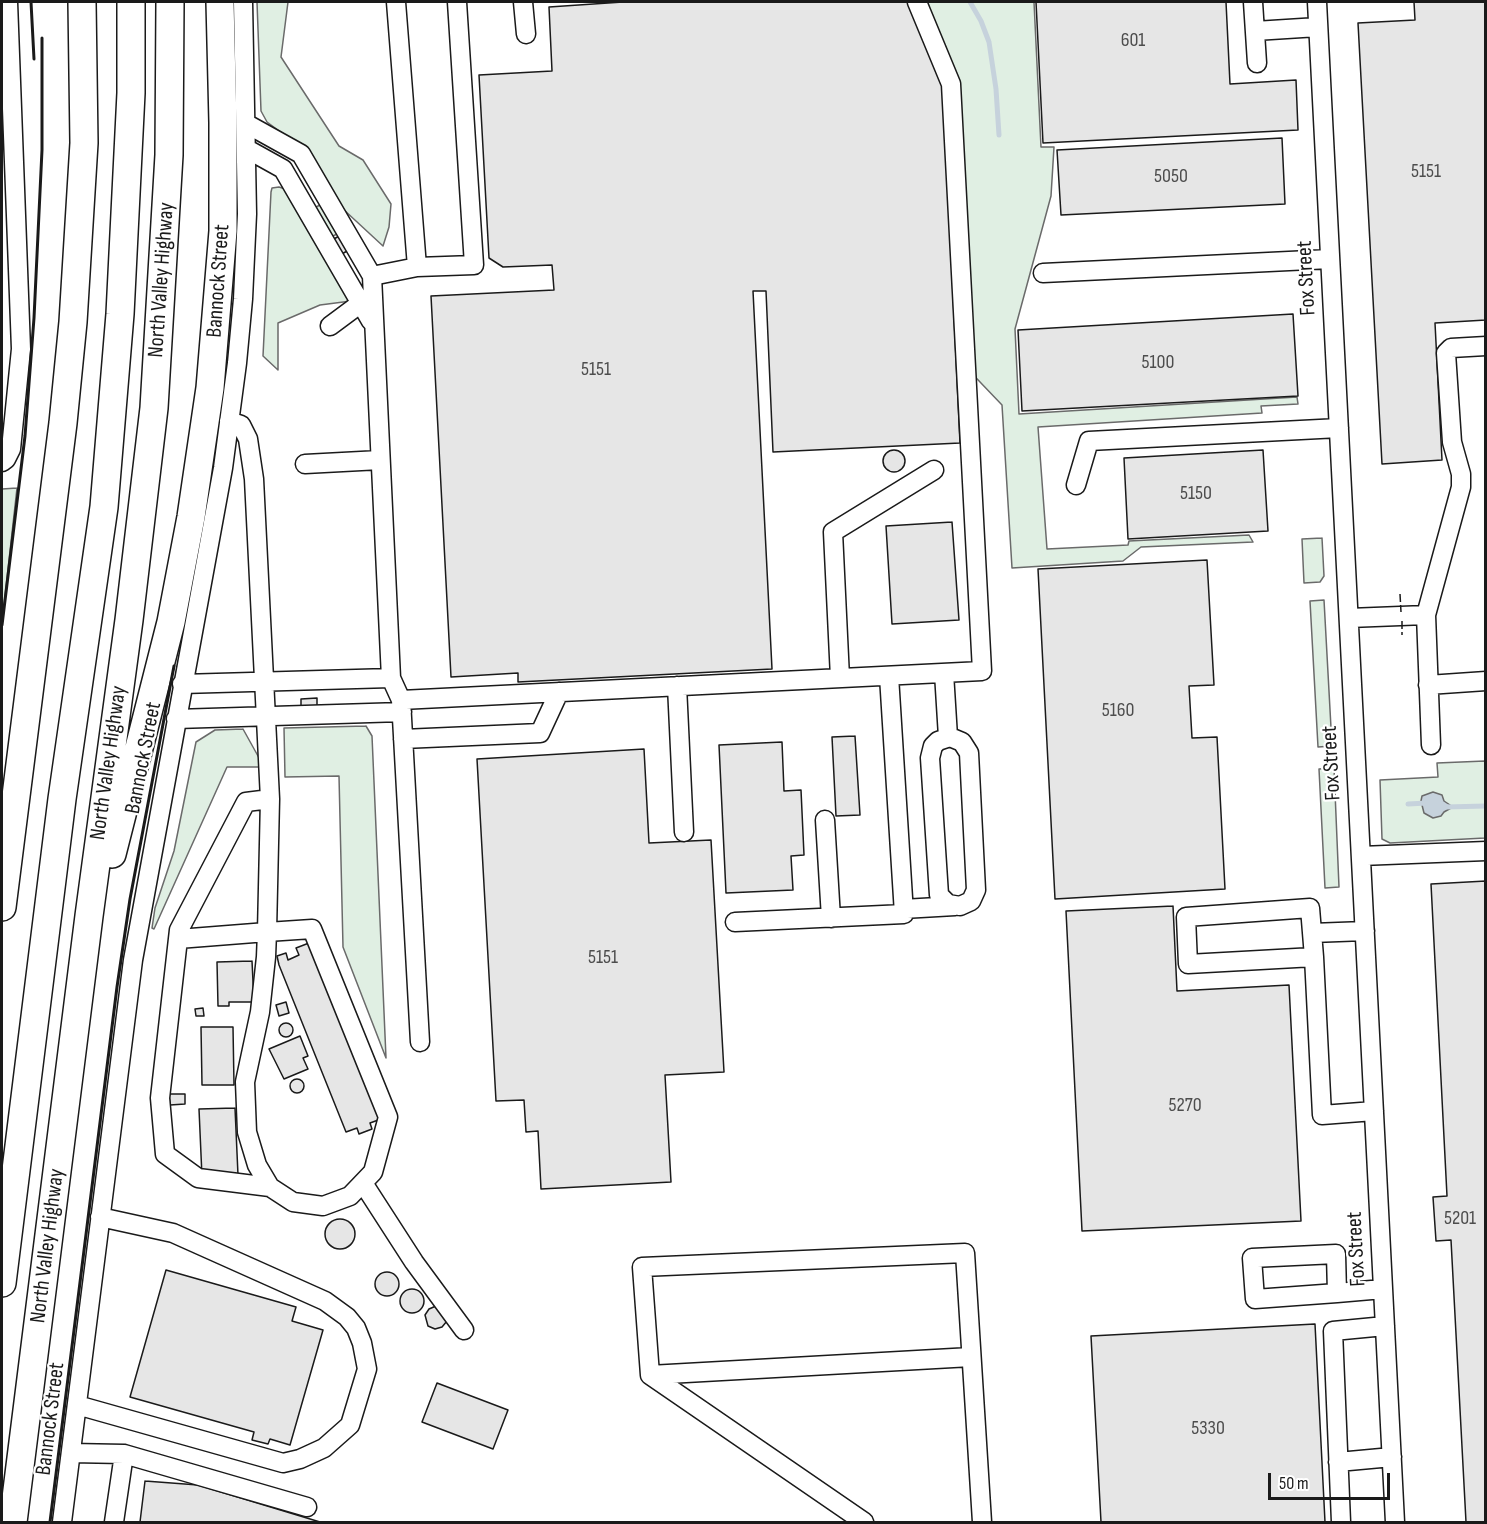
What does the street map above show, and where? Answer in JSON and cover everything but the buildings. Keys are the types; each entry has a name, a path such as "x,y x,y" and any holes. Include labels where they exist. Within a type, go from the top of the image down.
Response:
{"highway":[{"path":"2,1283 62,799 104,507 120,314 130,93 131,2"},
{"name":"North Valley Highway","path":"13,1522 77,1010 129,620 154,408 169,155 170,2"},
{"path":"77,1010 116,840 169,630 200,464 216,335 223,231 224,134 220,2"},
{"path":"2,907 63,423 73,322 84,143 81,4"}],"street":[{"path":"2,462 11,449 21,349 9,257 8,2"},
{"name":"Bannock Street","path":"62,1522 133,960 223,468 229,421 243,299 248,214 243,2"},
{"path":"396,2 417,267"},
{"path":"372,276 417,267 474,265 457,2"},
{"path":"523,2 526,34"},
{"path":"176,719 363,713 402,706 559,692 982,671 951,84 917,2"},
{"path":"1253,2 1257,63"},
{"name":"Fox Street","path":"1317,2 1395,1522"},
{"path":"1255,31 1318,27"},
{"path":"247,124 301,154 372,276 391,678 402,706 420,1042"},
{"path":"247,149 284,169 374,326"},
{"path":"1043,273 1330,259"},
{"path":"330,327 361,303"},
{"path":"1431,745 1426,615 1461,487 1461,474 1452,442 1446,353 1451,348 1485,346"},
{"path":"178,939 267,932 312,929 388,1118 373,1172 350,1196 323,1206 293,1203 270,1187 257,1165 247,1132 245,1082 260,1012 267,932 272,716 267,682 254,479 248,438 241,425 229,421"},
{"path":"1076,485 1089,441 1339,428"},
{"path":"305,464 380,460"},
{"path":"840,678 833,532 934,470"},
{"path":"1348,618 1426,615"},
{"path":"944,673 948,737"},
{"path":"735,922 904,914 889,676"},
{"path":"182,684 391,678"},
{"path":"1428,685 1485,681"},
{"path":"676,686 684,832"},
{"path":"403,739 540,733 559,692"},
{"path":"903,909 960,906 971,901 976,890 969,753 962,741 948,737 933,746 930,758 939,895 948,904 960,906"},
{"path":"270,799 246,802 179,930 160,1098 165,1154 198,1178 270,1187"},
{"path":"825,820 831,918"},
{"path":"1361,856 1485,851"},
{"path":"1314,957 1188,964 1186,916 1310,908 1314,957 1322,1115 1374,1111"},
{"path":"1312,933 1365,931"},
{"path":"363,1183 414,1262 464,1330"},
{"path":"77,1405 283,1463 300,1460 324,1448 350,1425 367,1368 362,1343 356,1328 347,1317 325,1301 173,1233 100,1217"},
{"path":"650,1375 642,1267 965,1253 982,1522"},
{"path":"1337,1293 1336,1254 1252,1257 1255,1299 1337,1293 1383,1289"},
{"path":"1341,1522 1333,1331 1385,1326"},
{"path":"650,1375 971,1358"},
{"path":"650,1375 864,1522"},
{"path":"70,1453 124,1454 307,1507"},
{"path":"114,1522 124,1454"},
{"path":"1338,1462 1392,1457"}],"green space":[{"path":"257,2 288,2 281,57 339,146 363,160 391,204 389,227 383,246 343,209 305,150 267,122 261,111"},
{"path":"910,2 1034,2 1041,147 1054,147 1051,196 1015,329 1019,414 1297,397 1298,404 1261,406 1262,413 1038,427 1047,549 1128,545 1129,541 1249,535 1253,542 1141,547 1123,561 1012,568 1002,405 959,360 945,82"},
{"path":"272,188 285,189 351,301 320,305 278,323 278,370 263,356 271,192"},
{"path":"322,204 339,233 331,237 314,208"},
{"path":"17,488 2,623 2,489"},
{"path":"1322,538 1324,576 1320,582 1304,583 1302,539"},
{"path":"1324,600 1332,746 1318,747 1310,601"},
{"path":"366,726 372,736 386,1058 343,947 339,776 285,777 284,728"},
{"path":"243,729 263,765 261,767 227,767 154,929 152,928 155,908 174,851 196,742 215,730"},
{"path":"1485,761 1485,838 1390,843 1382,839 1380,780 1438,777 1437,763"},
{"path":"1334,768 1339,887 1325,888 1319,769"}],"shaded area":[{"path":"1433,792 1442,795 1451,808 1441,816 1433,818 1424,813 1421,801 1422,796"}],"waterway":[{"path":"970,2 989,42 996,89 999,135"},
{"path":"1408,804 1427,803"},
{"path":"1445,807 1486,806"}],"fence":[{"path":"1400,594 1401,612"},
{"path":"1402,621 1402,635"}],"wall":[{"path":"31,2 34,59"},
{"path":"2,625 25,436 34,318 42,150 42,38"},
{"path":"50,1522 117,987 130,899 174,666"}]}
